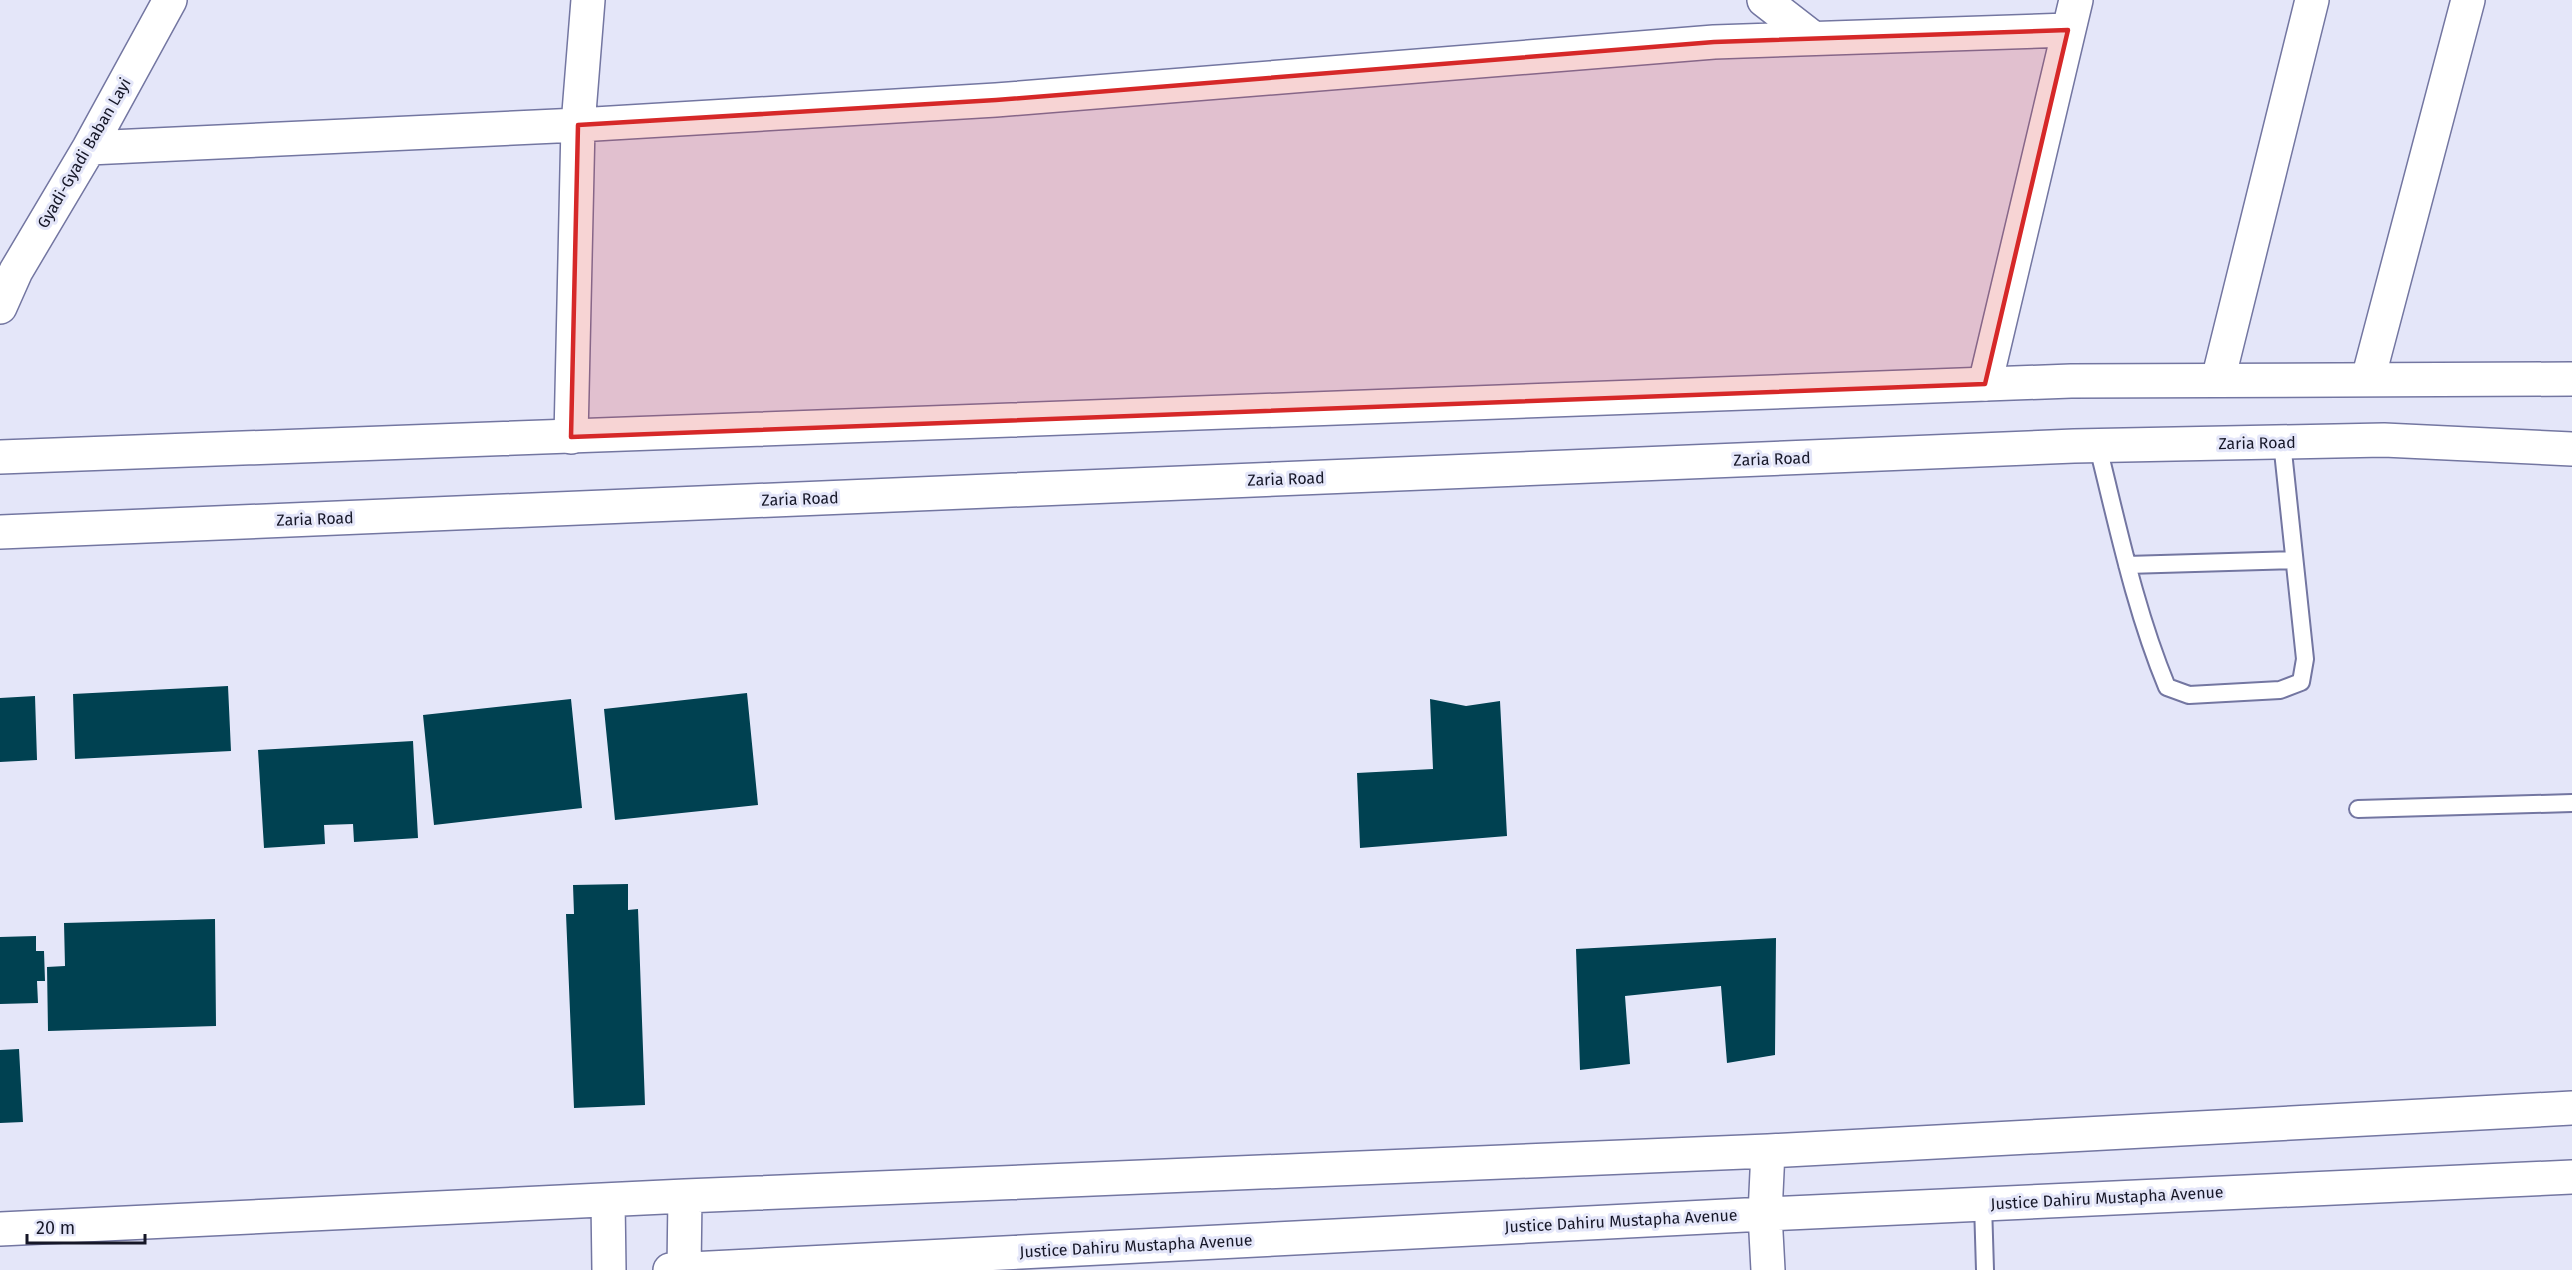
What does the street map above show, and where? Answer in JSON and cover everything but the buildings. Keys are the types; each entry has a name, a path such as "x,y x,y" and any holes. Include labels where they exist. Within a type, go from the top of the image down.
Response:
{"main road":[{"name":"Gyadi-Gyadi Baban Layi","path":"0,307 16,271 89,148 170,0"},
{"path":"572,436 578,125 588,0"},
{"path":"1764,0 1813,38"},
{"path":"2218,380 2312,0"},
{"path":"2368,379 2468,0"},
{"path":"89,148 578,125 996,99 1714,42 1813,38 2072,15 1985,384"},
{"path":"0,458 1985,384 2218,380 2572,379"},
{"name":"Zaria Road","path":"0,531 2098,447 2384,440 2572,449"},
{"path":"0,1229 685,1196 1768,1151 2572,1108"},
{"path":"1768,1151 1765,1214 1768,1270"},
{"name":"Justice Dahiru Mustapha Avenue","path":"680,1270 1765,1214 2572,1177"},
{"path":"680,1270 685,1196"},
{"path":"608,1200 609,1270"}],"lane":[{"path":"2098,447 2127,565 2155,658 2167,687 2189,695 2280,690 2301,682 2305,658 2282,442"},
{"path":"2127,565 2294,560"},
{"path":"2358,809 2572,803"},
{"path":"1983,1204 1985,1270"}],"highlighted area":[{"path":"2068,30 1985,384 571,437 578,125 996,100 1714,42"}]}
